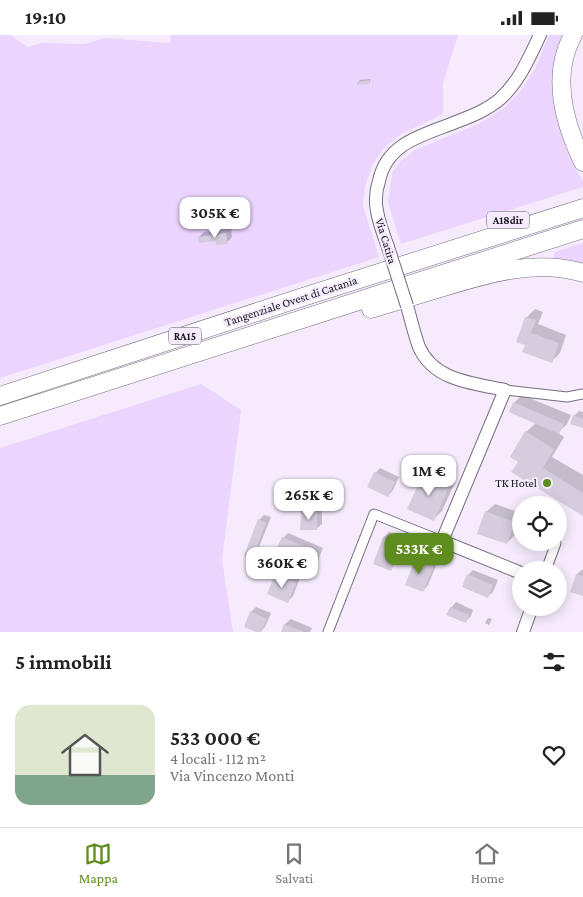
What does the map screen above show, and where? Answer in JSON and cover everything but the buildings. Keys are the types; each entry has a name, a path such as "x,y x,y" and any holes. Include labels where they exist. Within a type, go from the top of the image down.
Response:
{"highway":[{"path":"573,35 563,65 562,92 567,122 583,162"},
{"path":"583,42 574,68 573,91 574,105 583,133"},
{"name":"A18dir","path":"437,255 506,221 583,195"},
{"name":"Tangenziale Ovest di Catania","path":"0,396 583,208"},
{"name":"Tangenziale Ovest di Catania","path":"0,415 583,229"},
{"path":"280,326 329,322 462,282 510,270 545,267 561,268 583,273"}],"street":[{"name":"Via Catira","path":"540,35 517,80 500,99 482,112 409,141 394,151 380,177 376,191 377,210 419,347 432,366 451,377 505,390 567,397 583,394"},
{"path":"442,541 505,390"},
{"path":"328,632 374,514 512,569"},
{"path":"523,632 529,616"}],"shaded area":[{"path":"0,35 10,35 28,47 41,43 85,44 105,38 170,43 171,35 458,35 443,83 443,114 401,134 383,149 372,166 365,187 363,206 379,257 0,378"},
{"path":"549,35 567,35 560,126 569,155 583,182 583,187 401,244 388,203 393,171 402,160 415,150 478,124 503,109 522,89 535,69"},
{"path":"583,243 583,264 553,259 555,252"},
{"path":"201,384 241,410 222,560 233,632 0,632 0,448"}],"place":[{"name":"TK Hotel","path":"547,483"}]}
